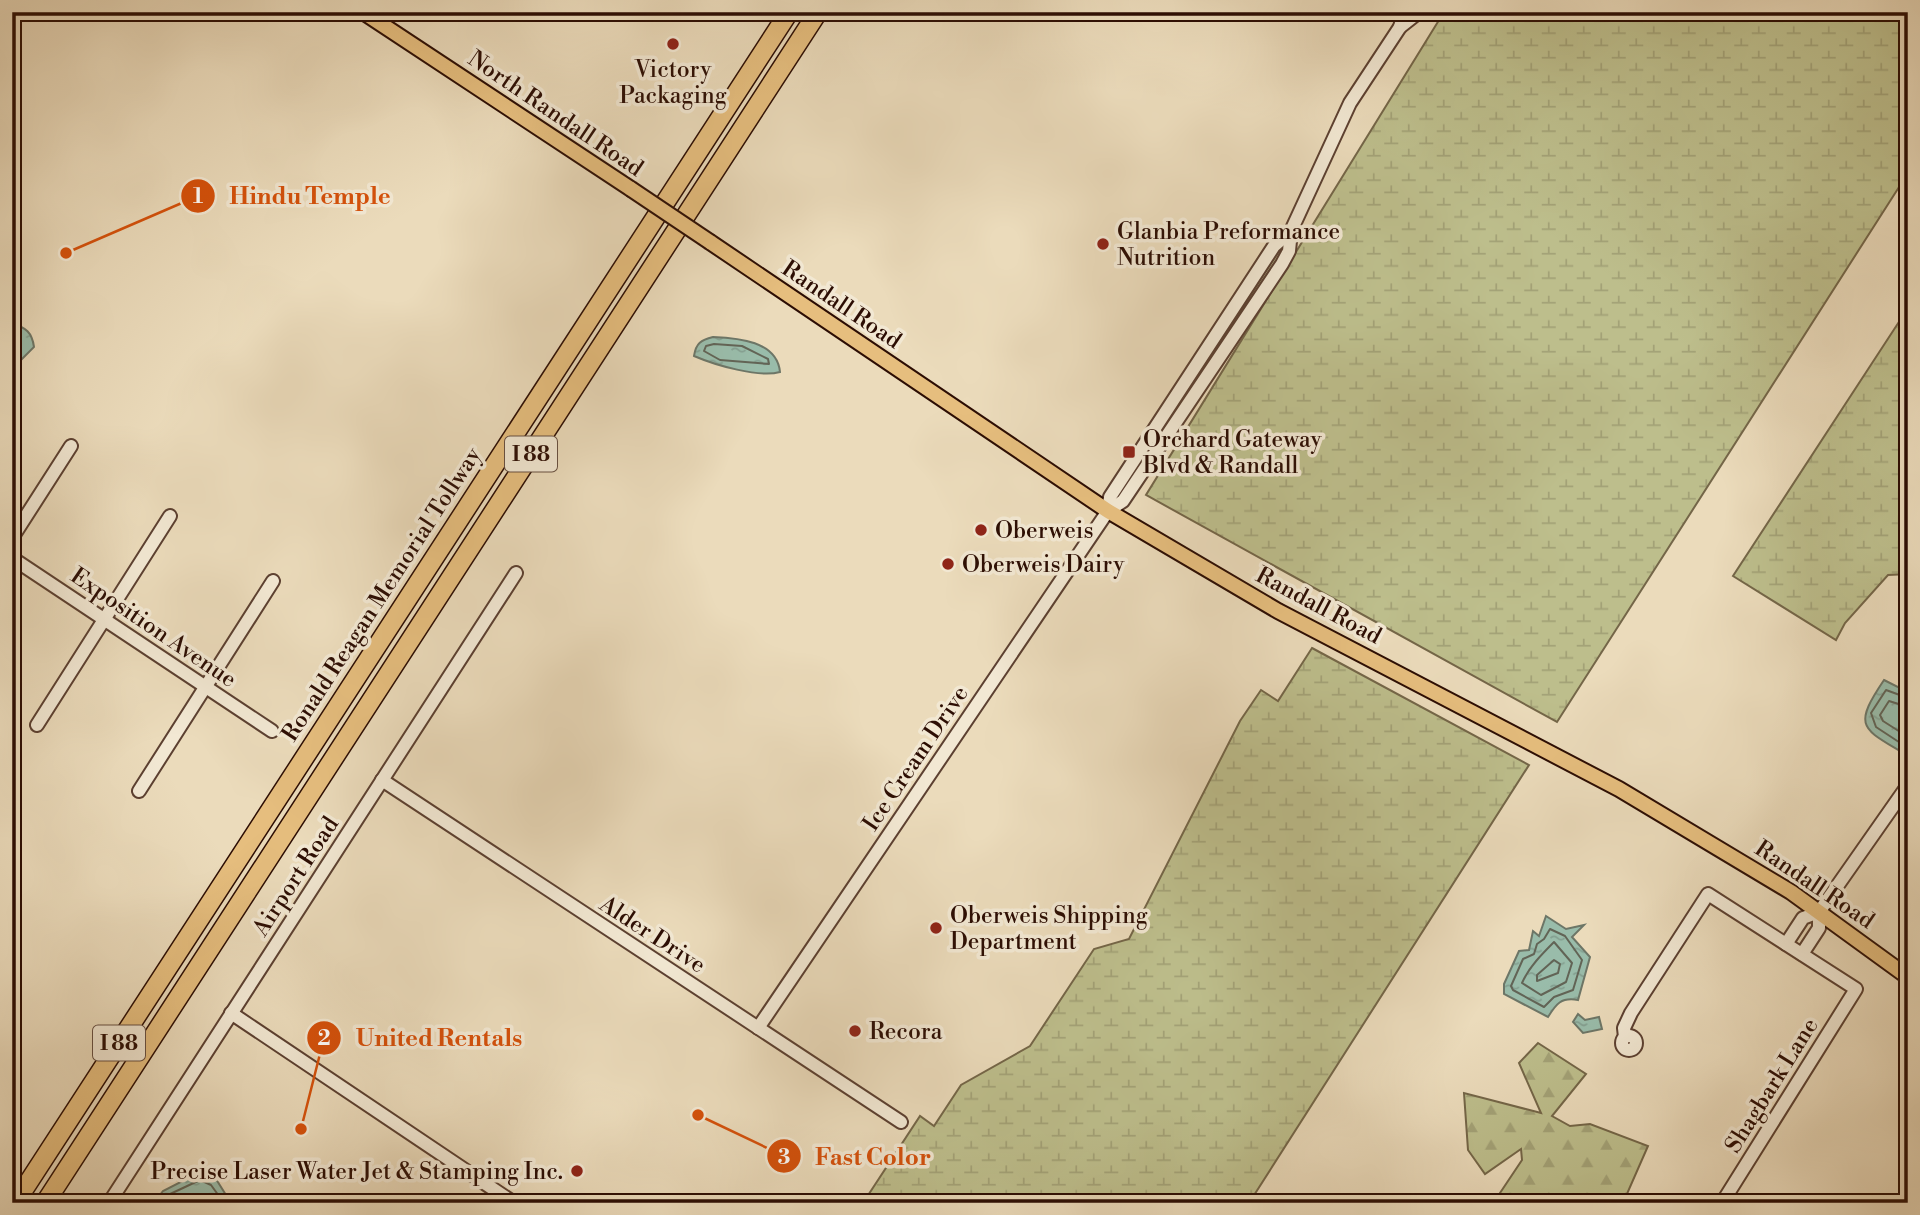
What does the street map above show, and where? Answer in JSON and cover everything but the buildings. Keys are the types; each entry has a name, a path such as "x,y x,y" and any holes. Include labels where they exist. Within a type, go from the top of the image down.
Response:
{"highway":[{"name":"Ronald Reagan Memorial Tollway","path":"15,1203 789,12"},
{"name":"I 88","path":"45,1203 818,12"}],"main road":[{"name":"North Randall Road","path":"363,12 723,251"},
{"name":"Randall Road","path":"723,251 1108,511 1278,611 1619,789 1791,892 1908,977"}],"street":[{"path":"1400,27 1404,12"},
{"path":"1400,27 1419,12"},
{"name":"Ice Cream Drive","path":"758,1028 1108,511 1110,497 1274,246 1291,231 1350,103 1400,27"},
{"path":"12,538 71,446"},
{"path":"37,725 170,516"},
{"name":"Exposition Avenue","path":"12,558 272,731"},
{"name":"Airport Road","path":"109,1203 516,573"},
{"path":"139,791 273,580"},
{"name":"Alder Drive","path":"382,780 901,1122"},
{"path":"1786,944 1803,918 1819,912 1908,785"},
{"path":"1625,1037 1624,1028 1631,1013 1708,894 1802,954 1819,928 1819,912"},
{"name":"Shagbark Lane","path":"1722,1203 1856,989 1802,954"},
{"path":"231,1013 514,1203"}],"green space":[{"path":"1444,12 1908,12 1908,173 1557,722 1146,495"},
{"path":"1285,238 1278,261 1218,349"},
{"path":"1908,308 1908,574 1888,575 1845,623 1836,640 1733,576"},
{"path":"1312,648 1529,765 1249,1203 863,1203 920,1116 934,1126 961,1085 1030,1046 1094,949 1129,939 1240,721 1261,690 1278,701"},
{"path":"1538,1043 1586,1074 1552,1116 1570,1126 1590,1124 1648,1146 1623,1203 1501,1203 1500,1193 1522,1160 1521,1149 1485,1174 1468,1150 1464,1093 1541,1113 1519,1063"}],"water":[{"path":"12,323 28,331 34,347 12,369"},
{"path":"713,337 755,343 772,354 780,372 749,372 694,356 700,343"},
{"path":"1884,680 1908,692 1908,756 1872,733 1867,726 1865,718 1868,709"},
{"path":"1546,916 1566,929 1584,925 1572,937 1590,957 1578,1000 1560,1002 1548,1017 1504,994 1504,984 1519,951 1529,950 1533,931 1539,936"},
{"path":"1578,1014 1585,1020 1599,1017 1602,1029 1583,1033 1573,1022"},
{"path":"200,1172 216,1179 231,1203 154,1203 163,1191"}],"place":[{"name":"Victory Packaging","path":"673,44"},
{"name":"Glanbia Preformance Nutrition","path":"1103,244"},
{"name":"Hindu Temple","path":"66,253"},
{"name":"Orchard Gateway Blvd & Randall","path":"1129,452"},
{"name":"Oberweis","path":"981,530"},
{"name":"Oberweis Dairy","path":"948,564"},
{"name":"Oberweis Shipping Department","path":"936,928"},
{"name":"Recora","path":"855,1031"},
{"name":"Fast Color","path":"698,1115"},
{"name":"United Rentals","path":"301,1129"},
{"name":"Precise Laser Water Jet & Stamping Inc.","path":"577,1171"}]}
